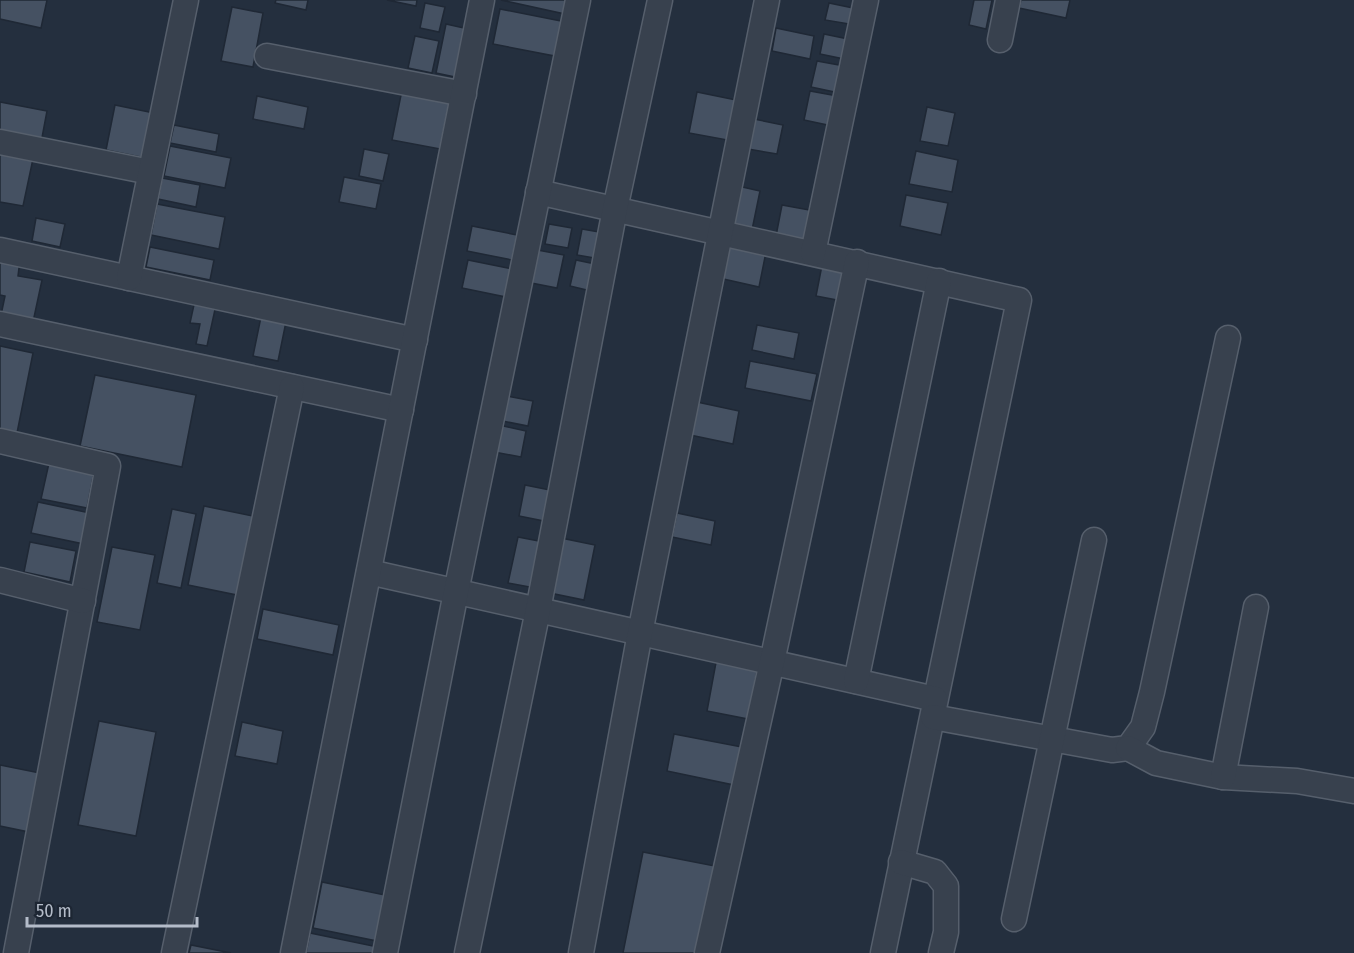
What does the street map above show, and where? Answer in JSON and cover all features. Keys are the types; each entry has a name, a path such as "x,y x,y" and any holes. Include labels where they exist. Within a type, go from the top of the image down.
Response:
{"street":[{"path":"129,278 186,0"},
{"path":"293,953 482,0"},
{"path":"385,953 456,592 578,0"},
{"path":"467,953 538,610 615,209 660,0"},
{"path":"581,953 640,633 767,0"},
{"path":"813,253 866,0"},
{"path":"1000,40 1008,0"},
{"path":"267,56 464,94"},
{"path":"0,142 150,172"},
{"path":"538,192 1019,300 883,953"},
{"path":"0,250 415,340"},
{"path":"707,953 772,663 857,262"},
{"path":"856,681 939,282"},
{"path":"0,324 401,411"},
{"path":"1128,748 1143,727 1152,692 1228,338"},
{"path":"174,953 292,387"},
{"path":"0,441 108,466 16,953"},
{"path":"1014,919 1094,540"},
{"path":"369,572 856,681 934,708 1052,739 1112,750 1128,748 1156,763 1223,777 1297,782 1354,790"},
{"path":"0,580 83,601"},
{"path":"1223,777 1256,607"},
{"path":"901,862 935,872 946,886 946,932 941,953"}],"building":[{"path":"0,0 47,0 41,28 0,19"},
{"path":"276,0 308,0 306,10 275,3"},
{"path":"387,0 417,0 416,6"},
{"path":"501,0 568,0 565,14"},
{"path":"974,0 992,0 986,29 969,25"},
{"path":"1021,0 1070,0 1066,18 1019,8"},
{"path":"425,3 445,7 439,32 420,28"},
{"path":"829,3 858,9 855,25 825,20"},
{"path":"232,7 263,13 253,67 221,61"},
{"path":"500,9 566,22 560,57 493,44"},
{"path":"446,24 464,28 455,77 436,73"},
{"path":"776,28 814,36 810,59 772,51"},
{"path":"824,34 853,40 849,60 820,54"},
{"path":"415,36 439,41 432,73 408,68"},
{"path":"817,61 850,67 844,94 811,87"},
{"path":"402,90 450,99 440,149 392,140"},
{"path":"810,91 843,97 837,127 804,120"},
{"path":"697,92 746,102 738,142 689,133"},
{"path":"257,96 308,107 304,129 253,119"},
{"path":"0,102 47,111 41,143 0,135"},
{"path":"115,105 154,113 145,158 106,150"},
{"path":"927,107 955,113 948,146 920,141"},
{"path":"754,119 783,125 777,154 748,149"},
{"path":"174,125 219,134 216,152 170,143"},
{"path":"170,146 231,158 225,188 164,176"},
{"path":"364,149 389,154 383,181 359,176"},
{"path":"916,151 958,160 952,192 909,184"},
{"path":"0,153 33,159 23,206 0,202"},
{"path":"344,177 381,184 376,209 339,202"},
{"path":"162,178 200,185 196,207 158,199"},
{"path":"738,186 760,191 752,230 730,225"},
{"path":"906,195 948,203 941,235 900,226"},
{"path":"157,204 225,217 219,249 151,235"},
{"path":"782,205 815,211 808,247 775,241"},
{"path":"36,218 65,224 60,247 32,241"},
{"path":"549,224 572,228 568,248 545,244"},
{"path":"472,226 517,235 512,260 467,251"},
{"path":"582,229 605,233 600,259 577,255"},
{"path":"726,239 767,247 759,287 719,278"},
{"path":"150,247 214,260 210,280 146,267"},
{"path":"527,248 564,255 557,288 521,281"},
{"path":"0,258 20,260 18,276 42,280 33,322 1,315 5,296 0,295"},
{"path":"468,260 512,269 506,297 462,288"},
{"path":"576,260 600,265 595,292 570,286"},
{"path":"823,260 844,264 837,300 816,296"},
{"path":"195,300 216,305 207,346 196,344 200,324 190,323"},
{"path":"262,312 287,317 278,361 253,356"},
{"path":"757,325 799,333 794,359 752,350"},
{"path":"0,346 33,353 17,433 0,429"},
{"path":"750,361 817,374 811,401 745,388"},
{"path":"95,375 196,395 182,467 80,446"},
{"path":"502,395 533,401 528,426 497,420"},
{"path":"697,402 739,411 733,444 690,435"},
{"path":"499,425 526,431 521,457 494,452"},
{"path":"49,463 94,472 87,508 41,499"},
{"path":"525,485 555,491 549,522 519,516"},
{"path":"38,502 90,513 84,544 31,533"},
{"path":"204,506 253,516 237,595 188,585"},
{"path":"172,509 196,514 181,588 157,583"},
{"path":"677,513 715,521 711,545 672,537"},
{"path":"518,537 544,542 535,588 508,583"},
{"path":"556,537 595,545 584,600 545,592"},
{"path":"30,542 76,551 70,582 24,572"},
{"path":"112,547 155,555 140,630 97,622"},
{"path":"263,609 339,625 333,655 257,639"},
{"path":"717,657 758,666 748,719 707,711"},
{"path":"99,721 156,732 136,836 78,825"},
{"path":"242,722 283,731 277,764 235,756"},
{"path":"674,734 742,747 734,785 667,771"},
{"path":"0,765 40,773 29,832 0,826"},
{"path":"643,852 715,866 698,953 623,953"},
{"path":"322,882 385,895 377,941 313,928"},
{"path":"310,933 378,947 377,953 306,953"},
{"path":"191,945 231,953 189,953"}]}
